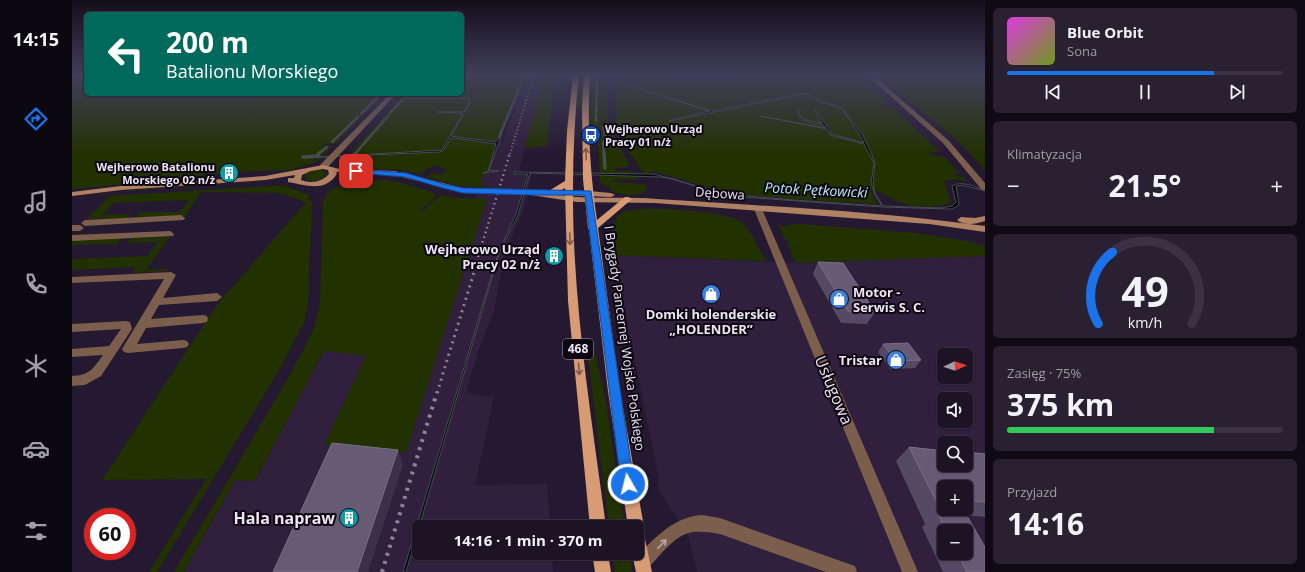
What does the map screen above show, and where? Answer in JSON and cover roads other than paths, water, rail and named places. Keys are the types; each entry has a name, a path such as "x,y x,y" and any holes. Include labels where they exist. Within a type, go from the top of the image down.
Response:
{"main road":[{"name":"468","path":"573,102 569,182 570,239 580,371 597,520"},
{"name":"I Brygady Pancernej Wojska Polskiego","path":"586,102 585,141 592,228 615,399 635,520"},
{"path":"72,194 150,186 265,178 305,170 327,168 394,173 406,175 441,186 463,190 531,193 551,192 569,196"},
{"path":"326,181 332,176 333,171 327,168"},
{"path":"297,180 299,174 305,170"},
{"path":"265,178 297,180 307,184 317,184 372,172"},
{"path":"551,192 569,182"},
{"path":"531,193 545,197 589,196"},
{"name":"Dębowa","path":"589,196 608,201 628,199 929,221 971,221 985,219"},
{"path":"592,228 628,199"},
{"name":"Dębowa","path":"929,221 985,229"},
{"path":"601,560 603,572"}],"street":[{"path":"327,168 386,102"},
{"path":"901,102 943,138 985,188"},
{"name":"Usługowa","path":"758,209 910,572"},
{"path":"72,237 81,224 181,218"},
{"path":"72,237 170,234"},
{"path":"72,280 171,275 128,348 183,344"},
{"path":"155,302 217,297"},
{"path":"142,324 203,319"},
{"path":"72,328 126,325 127,329 97,373 85,380 72,381"},
{"path":"72,353 112,350"},
{"path":"643,568 674,532 683,527 700,523 720,526 849,572"}],"waterway":[{"path":"361,114 373,102"},
{"path":"390,113 401,102"},
{"path":"499,137 514,102"},
{"path":"596,102 596,121"},
{"path":"355,154 388,116"},
{"path":"332,142 358,117"},
{"path":"603,127 606,140 603,142 604,154"},
{"path":"319,153 327,147"},
{"path":"303,157 318,156 319,153"},
{"path":"604,153 605,168"}],"railway":[{"path":"510,154 526,102"},
{"path":"478,257 510,153"},
{"path":"437,393 479,256"},
{"path":"382,572 437,392"}],"place":[{"name":"Wejherowo Urząd Pracy 01 n/ż","path":"591,135"},
{"name":"Wejherowo Batalionu Morskiego 02 n/ż","path":"229,173"},
{"name":"Wejherowo Urząd Pracy 02 n/ż","path":"554,256"},
{"name":"Domki holenderskie „HOLENDER”","path":"711,294"},
{"name":"Motor - Serwis S. C.","path":"839,299"},
{"name":"Tristar","path":"896,360"},
{"name":"Hala napraw","path":"349,518"}],"water label":[{"name":"Potok Pętkowicki","path":"816,190"}]}
